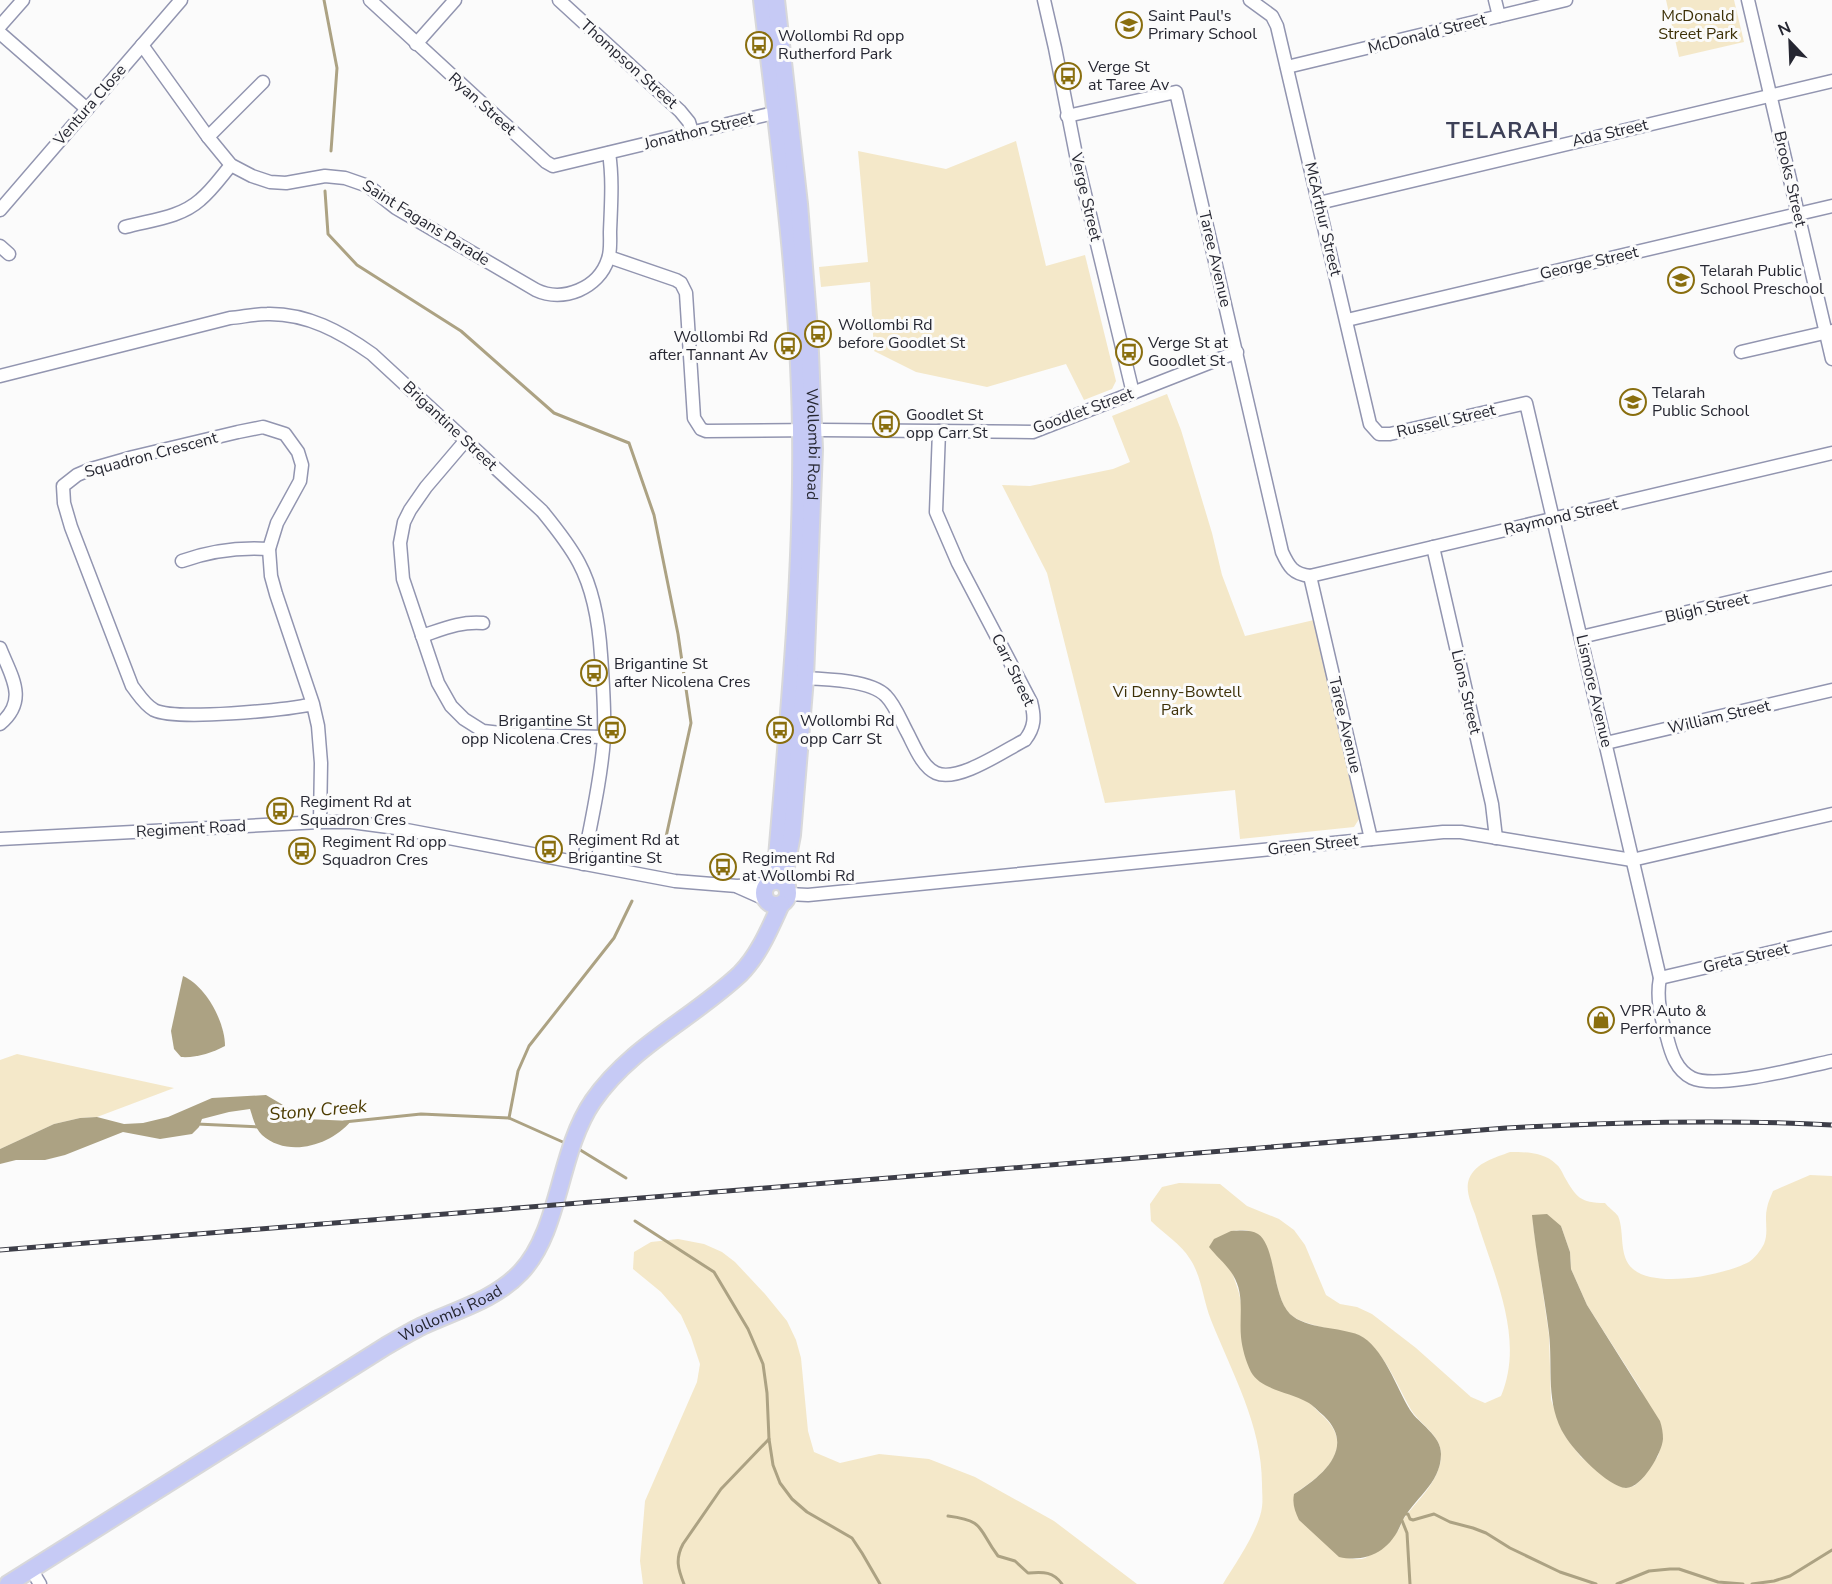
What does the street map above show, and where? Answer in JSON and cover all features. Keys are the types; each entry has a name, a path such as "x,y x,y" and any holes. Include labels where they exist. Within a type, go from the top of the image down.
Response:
{"main road":[{"name":"Wollombi Road","path":"762,0 783,111"},
{"name":"Wollombi Road","path":"8,1584 386,1346 421,1327 482,1300 505,1286 534,1254 543,1236 574,1138 592,1102 628,1060 741,973 760,948 770,928 810,592 807,430 809,330 783,111 776,0"}],"street":[{"path":"0,26 22,0"},
{"name":"Ventura Close","path":"0,210 181,0"},
{"name":"Ryan Street","path":"370,0 549,164 557,166 609,153"},
{"path":"416,44 455,0"},
{"name":"Thompson Street","path":"559,0 680,111 689,122 692,132"},
{"name":"Verge Street","path":"1044,0 1067,117 1133,393"},
{"name":"McArthur Street","path":"1250,0 1272,16 1277,26 1370,424"},
{"path":"1495,0 1499,16"},
{"name":"McDonald Street","path":"1287,67 1566,0"},
{"name":"Brooks Street","path":"1748,0 1798,213 1829,331 1832,359"},
{"path":"0,33 87,109"},
{"name":"Saint Fagans Parade","path":"142,45 231,165 252,176 270,182 286,183 313,177 335,176 361,183 375,190 406,213 536,290 550,295 567,294 584,288 599,275 609,257"},
{"name":"Ada Street","path":"1319,203 1832,81"},
{"path":"208,137 263,82"},
{"name":"Taree Avenue","path":"1067,117 1176,92 1281,552 1290,569 1310,576 1371,839"},
{"name":"Jonathon Street","path":"609,153 783,111"},
{"path":"609,153 612,170 609,257"},
{"path":"125,227 170,216 189,208 205,196 231,165"},
{"name":"George Street","path":"1347,320 1832,206"},
{"name":"Goodlet Street","path":"609,257 676,280 683,287 686,293 694,418 701,429 713,431 1033,432 1237,352"},
{"name":"Brigantine Street","path":"0,376 230,318 268,314 297,317 324,326 347,336 372,354 542,511 561,534 580,564 593,601 600,637 604,690 604,737 583,864"},
{"path":"1741,352 1829,331"},
{"name":"Russell Street","path":"1370,424 1379,434 1390,434 1526,403"},
{"name":"Lismore Avenue","path":"1526,403 1660,978 1658,992 1662,1023 1678,1068 1694,1079 1720,1081 1756,1078 1832,1061"},
{"name":"Squadron Crescent","path":"313,704 269,711 175,715 155,710 142,701 132,686 71,527 64,503 63,486 77,475 134,457 263,427 285,435 298,452 302,465 300,481 277,523 269,549 271,576 313,704 318,726 321,763 320,822"},
{"name":"Carr Street","path":"799,678 867,685 886,696 928,767 936,773 948,775 961,773 1025,740 1031,732 1034,722 1031,702 958,563 936,512 939,431"},
{"path":"466,440 426,487 410,510 404,522 400,543 403,579 438,683 451,706 464,719 483,731 520,735 604,737"},
{"name":"Raymond Street","path":"1310,576 1832,453"},
{"name":"Lions Street","path":"1433,548 1492,804 1496,838"},
{"path":"182,561 225,550 269,549"},
{"name":"Bligh Street","path":"1581,637 1832,578"},
{"path":"422,636 457,624 483,623"},
{"path":"0,648 17,695 15,707 0,724"},
{"name":"William Street","path":"1606,743 1832,690"},
{"name":"Green Street","path":"775,893 808,895 1452,832 1632,860 1832,814"},
{"name":"Regiment Road","path":"0,839 351,822 396,828 675,881 737,886 775,893"},
{"name":"Greta Street","path":"1660,978 1832,939"},
{"path":"31,1569 40,1584"}],"green space":[{"name":"McDonald Street Park","path":"1666,0 1734,0 1744,42 1679,57"},
{"path":"1016,141 1046,266 1085,255 1116,381 1112,389 1084,400 1066,364 987,387 916,372 874,351 870,282 821,287 819,267 868,262 858,151 946,169"},
{"name":"Vi Denny-Bowtell Park","path":"1167,394 1181,430 1212,533 1222,575 1245,636 1314,620 1361,816 1354,827 1240,839 1235,790 1105,803 1047,573 1002,485 1030,486 1113,469 1130,462 1112,416"},
{"path":"17,1054 174,1088 97,1117 54,1124 0,1149 0,1060"},
{"path":"1510,1152 1546,1157 1559,1167 1576,1194 1590,1202 1605,1203 1618,1216 1628,1264 1644,1275 1657,1278 1690,1278 1724,1271 1749,1262 1764,1244 1766,1213 1773,1191 1810,1175 1832,1176 1832,1584 1223,1584 1246,1547 1260,1516 1262,1484 1257,1441 1244,1400 1211,1320 1194,1266 1182,1249 1151,1221 1150,1204 1162,1187 1179,1183 1220,1184 1247,1206 1279,1219 1294,1230 1305,1245 1326,1295 1340,1304 1357,1307 1372,1314 1416,1348 1471,1397 1485,1403 1501,1396 1508,1374 1510,1351 1504,1305 1469,1197 1468,1183 1476,1168","holes":["1533,1224 1561,1226 1570,1252 1571,1269 1587,1305 1640,1388 1663,1438 1658,1456 1642,1479 1634,1486 1625,1488 1610,1481 1581,1457 1565,1436 1551,1400 1549,1335","1231,1231 1249,1231 1265,1244 1283,1303 1293,1317 1310,1324 1358,1335 1375,1349 1410,1408 1433,1434 1440,1446 1440,1463 1428,1489 1403,1520 1397,1532 1365,1558 1347,1558 1294,1494 1325,1469 1337,1449 1337,1439 1332,1427 1310,1403 1265,1384 1241,1317 1241,1301 1231,1265"]},
{"path":"678,1239 704,1244 722,1252 735,1262 787,1321 801,1358 808,1431 814,1452 840,1463 879,1454 929,1459 975,1477 1054,1521 1137,1584 643,1584 640,1561 645,1501 697,1382 700,1364 681,1315 661,1292 633,1269 634,1252 651,1242"}],"shaded area":[{"path":"183,976 206,996 222,1026 225,1046 204,1055 181,1057 174,1049 171,1031"},
{"path":"266,1095 307,1119 351,1121 332,1137 320,1142 308,1146 284,1146 262,1135 250,1109 202,1119 199,1127 192,1134 160,1139 123,1132 65,1155 45,1160 16,1160 0,1164 0,1149 54,1124 97,1117 124,1124 143,1123 168,1117 212,1098"},
{"path":"1547,1214 1561,1226 1570,1252 1571,1269 1587,1305 1661,1423 1663,1439 1659,1453 1644,1476 1626,1488 1610,1482 1576,1450 1565,1436 1555,1411 1551,1386 1549,1333 1532,1215"},
{"path":"1231,1231 1252,1231 1264,1240 1280,1296 1290,1314 1314,1325 1359,1335 1375,1348 1389,1369 1410,1410 1434,1435 1440,1447 1440,1465 1431,1483 1406,1515 1391,1541 1376,1553 1359,1558 1339,1557 1299,1520 1295,1510 1294,1494 1315,1479 1332,1461 1337,1439 1333,1428 1324,1416 1311,1405 1269,1387 1251,1372 1242,1341 1237,1283 1231,1271 1209,1247 1214,1239"}],"waterway":[{"path":"324,0 337,68 331,151"},
{"path":"325,191 328,234 357,265 461,331 554,413 629,443 654,515 678,634 691,723 666,837"},
{"path":"509,1118 518,1071 529,1046 614,938 632,901"},
{"name":"Stony Creek","path":"344,1122 421,1114 509,1118 565,1143"},
{"name":"Stony Creek","path":"197,1124 259,1127"},
{"name":"Stony Creek","path":"577,1148 626,1178"},
{"path":"635,1221 714,1272 748,1329 763,1364 769,1439 773,1465 780,1483 792,1499 807,1512 852,1538 880,1584"},
{"path":"684,1584 678,1564 683,1544 721,1489 769,1439"},
{"path":"1405,1514 1413,1520 1434,1514 1450,1522 1473,1528 1560,1572 1596,1584"},
{"path":"948,1516 975,1523 998,1556 1015,1561 1028,1573 1051,1575 1062,1584"},
{"path":"1401,1518 1407,1533 1410,1584"},
{"path":"1752,1584 1790,1576 1832,1550"},
{"path":"1617,1584 1649,1571 1670,1569 1679,1569 1718,1582 1743,1584"}],"railway":[{"path":"0,1250 1506,1128 1669,1122 1832,1125"}],"place":[{"name":"Saint Paul's Primary School","path":"1129,25"},
{"name":"Wollombi Rd opp Rutherford Park","path":"759,45"},
{"name":"Verge St at Taree Av","path":"1068,76"},
{"name":"Telarah Public School Preschool","path":"1681,280"},
{"name":"Wollombi Rd before Goodlet St","path":"818,334"},
{"name":"Wollombi Rd after Tannant Av","path":"788,346"},
{"name":"Verge St at Goodlet St","path":"1129,352"},
{"name":"Telarah Public School","path":"1633,402"},
{"name":"Goodlet St opp Carr St","path":"886,424"},
{"name":"Brigantine St after Nicolena Cres","path":"594,673"},
{"name":"Brigantine St opp Nicolena Cres","path":"612,730"},
{"name":"Wollombi Rd opp Carr St","path":"780,730"},
{"name":"Regiment Rd at Squadron Cres","path":"280,811"},
{"name":"Regiment Rd at Brigantine St","path":"549,849"},
{"name":"Regiment Rd opp Squadron Cres","path":"302,851"},
{"name":"Regiment Rd at Wollombi Rd","path":"723,867"},
{"name":"VPR Auto & Performance","path":"1601,1020"}],"district":[{"name":"TELARAH","path":"1503,131"}]}
